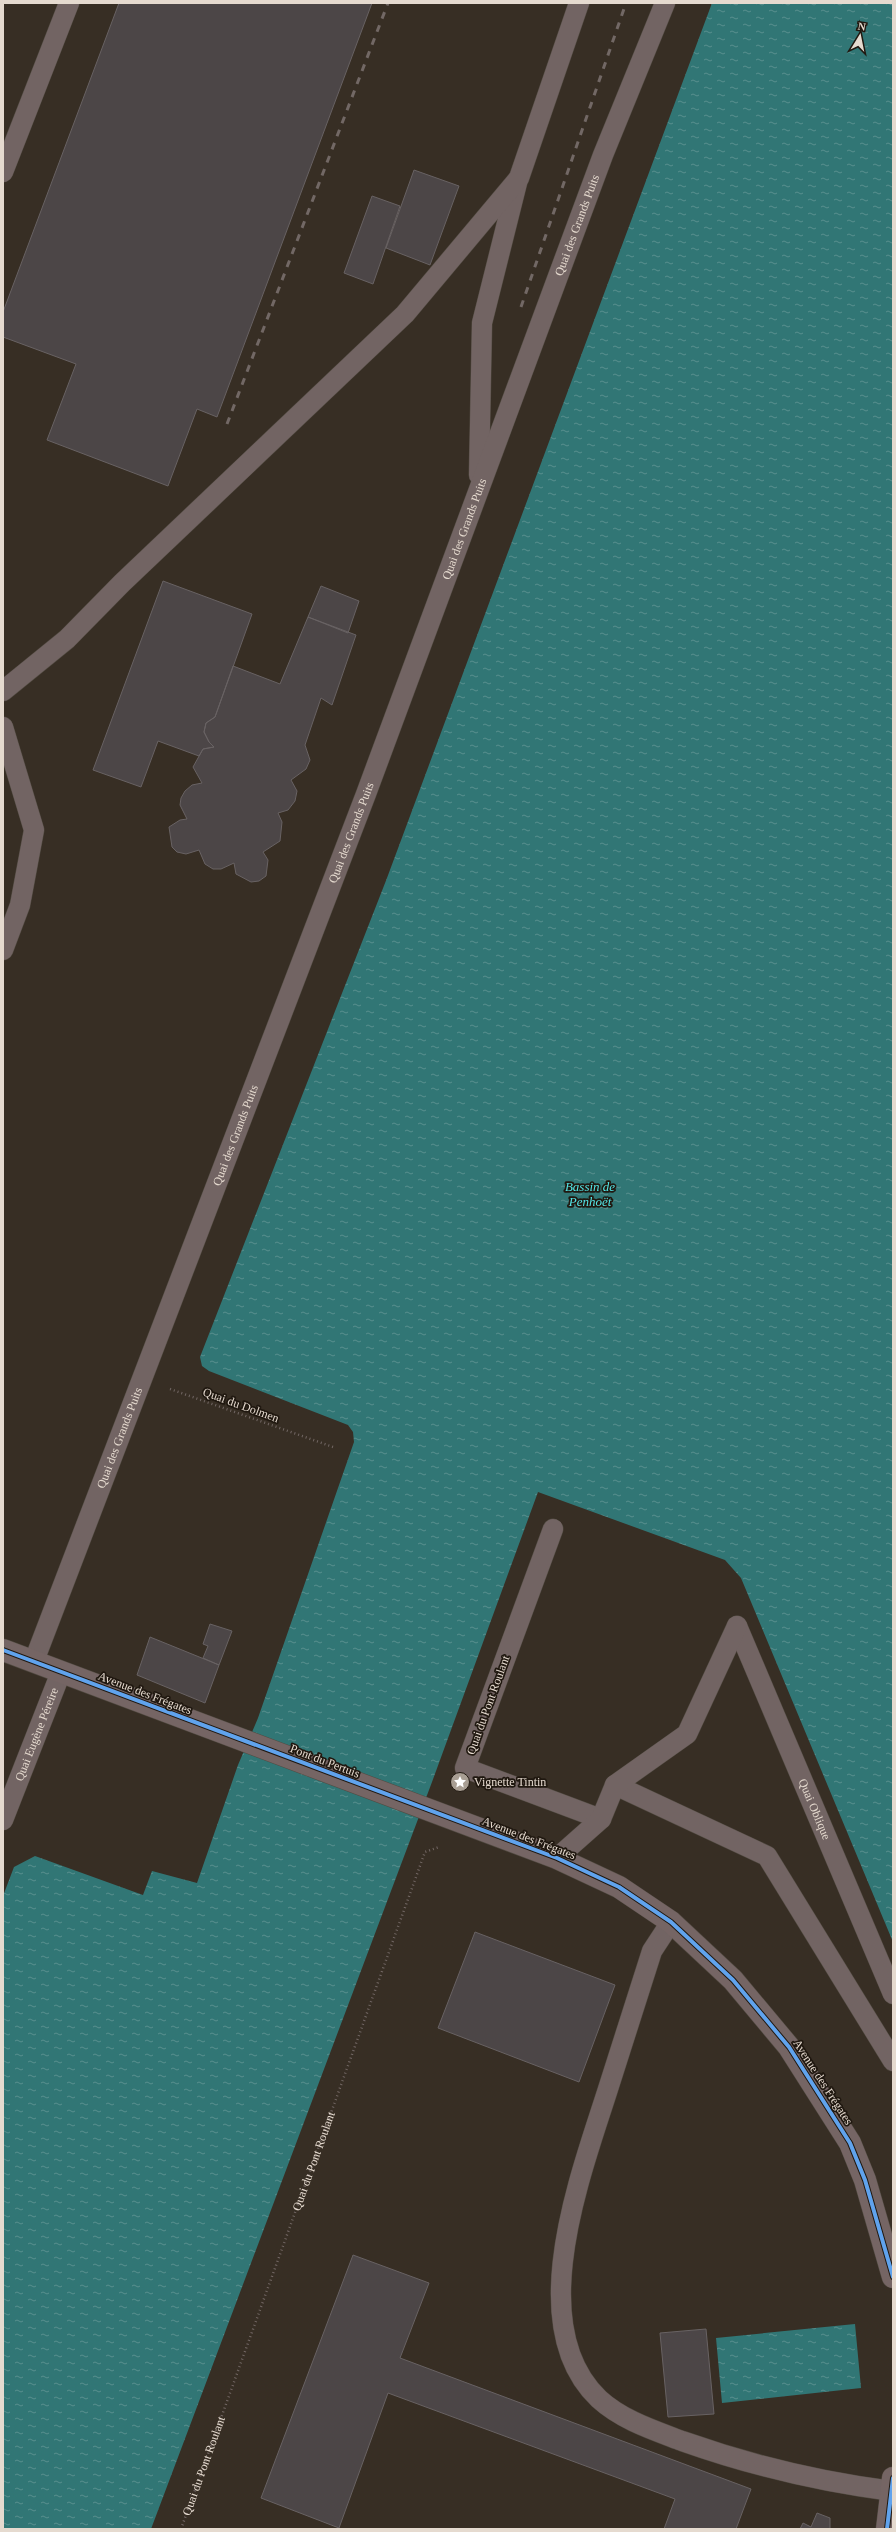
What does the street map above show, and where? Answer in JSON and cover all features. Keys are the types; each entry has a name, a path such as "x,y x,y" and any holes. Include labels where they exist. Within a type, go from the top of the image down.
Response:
{"street":[{"name":"Avenue des Frégates","path":"3,1650 221,1733"},
{"name":"Pont du Pertuis","path":"221,1733 422,1808"},
{"name":"Avenue des Frégates","path":"422,1808 557,1858 619,1887 671,1922 733,1980 789,2047 850,2143 865,2180 893,2277"},
{"path":"887,2529 892,2485"}],"lane":[{"path":"3,172 69,3"},
{"path":"479,490 482,323 519,178 579,3"},
{"name":"Quai des Grands Puits","path":"34,1661 366,794 603,155 665,3"},
{"path":"3,692 67,639 122,583 405,314 519,178"},
{"path":"3,726 34,830 20,905 3,950"},
{"name":"Quai du Pont Roulant","path":"553,1529 465,1768 601,1820"},
{"name":"Quai Oblique","path":"615,1785 687,1734 737,1626 893,1994"},
{"name":"Quai Eugène Péreire","path":"3,1820 61,1672"},
{"path":"557,1858 601,1820 615,1785 767,1856 893,2061"},
{"path":"671,1922 652,1951 575,2190 565,2242 561,2285 562,2315 570,2355 598,2398 618,2415 727,2457 843,2485 892,2485"}],"water":[{"name":"Bassin de Penhoët","path":"712,3 893,3 893,1942 741,1578 725,1560 538,1492 432,1782 151,2529 3,2529 3,1896 14,1867 35,1856 143,1895 152,1871 197,1883 238,1765 258,1718 354,1442 353,1432 348,1425 209,1371 202,1366 200,1357 387,878"},
{"path":"855,2324 861,2388 722,2403 716,2338"}],"building":[{"path":"119,3 372,3 217,417 197,409 168,486 47,440 76,364 3,337 3,312"},
{"path":"414,170 459,186 430,265 386,248"},
{"path":"372,196 400,206 373,284 344,273"},
{"path":"163,581 252,614 215,717 206,723 204,732 209,742 214,747 203,749 199,756 158,741 141,787 93,770"},
{"path":"321,586 359,601 348,633 308,617"},
{"path":"308,617 356,635 332,705 321,698 305,745 310,760 306,769 291,780 297,791 295,801 288,810 278,813 282,822 280,841 263,852 268,860 266,876 259,881 251,882 236,874 234,863 221,869 213,869 205,864 199,850 186,854 177,852 172,847 169,827 180,820 187,819 180,805 181,798 185,791 192,785 202,783 193,767 203,749 214,747 209,742 204,732 206,723 215,717 233,666 280,684"},
{"path":"210,1624 232,1631 219,1665 203,1658 208,1646 203,1644"},
{"path":"150,1637 219,1665 205,1703 137,1675"},
{"path":"475,1932 615,1985 579,2082 438,2028"},
{"path":"353,2255 429,2283 400,2358 751,2489 736,2529 664,2529 675,2499 388,2393 339,2528 261,2498"},
{"path":"706,2329 714,2414 668,2417 660,2333"},
{"path":"817,2513 830,2518 830,2529 800,2529 803,2523 811,2527"}],"railway":[{"path":"227,424 388,3"},
{"path":"521,307 626,3"}],"cycle path":[{"path":"3,1650 557,1858 619,1887 671,1922 733,1980 789,2047 850,2143 865,2180 893,2277"},
{"path":"887,2529 893,2478"}],"place":[{"name":"Vignette Tintin","path":"460,1782"}]}
